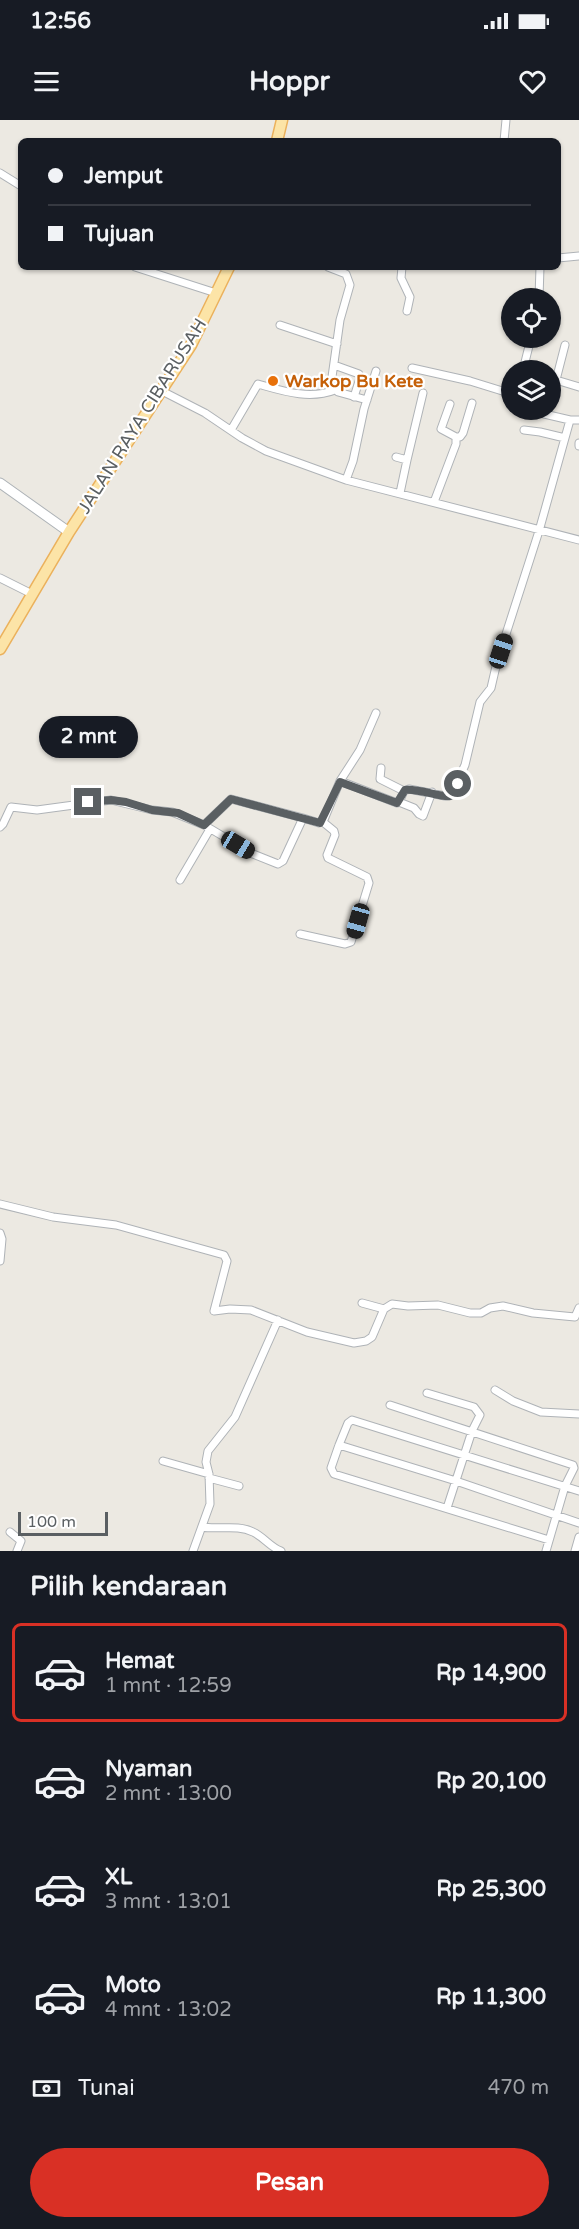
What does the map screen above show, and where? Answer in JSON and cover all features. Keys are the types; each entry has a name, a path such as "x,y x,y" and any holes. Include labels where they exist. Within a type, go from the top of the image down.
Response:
{"main road":[{"path":"277,138 281,120"},
{"name":"JALAN RAYA CIBARUSAH","path":"161,391 216,293 225,270"},
{"name":"JALAN RAYA CIBARUSAH","path":"0,648 69,532 191,345 225,270"}],"street":[{"path":"504,138 506,120"},
{"path":"0,173 18,184"},
{"path":"561,258 579,256"},
{"path":"144,270 216,293"},
{"path":"335,270 346,274 350,283 340,320 331,380 335,390"},
{"path":"402,270 401,278 410,297 407,311"},
{"path":"539,288 540,270"},
{"path":"280,325 337,344"},
{"path":"561,361 565,345"},
{"path":"334,365 359,374 360,378 354,397"},
{"path":"412,368 471,381 501,391"},
{"path":"346,480 376,371"},
{"path":"561,382 579,387"},
{"path":"231,430 258,384 306,395 322,395 335,390 367,400"},
{"path":"161,391 205,413 266,450 346,480 579,540"},
{"path":"400,493 423,393"},
{"path":"450,404 441,428 460,437 472,404"},
{"path":"561,418 579,420"},
{"path":"381,768 380,779 404,791 409,789 445,796 451,795 458,784 465,765 480,702 491,688 496,662 539,531 570,420"},
{"path":"524,430 565,438"},
{"path":"434,502 456,444 456,437"},
{"path":"396,457 407,460"},
{"path":"0,483 69,532"},
{"path":"0,578 32,594"},
{"path":"323,822 340,782 360,750 376,713"},
{"path":"340,782 414,808 423,816 432,792"},
{"path":"399,802 404,791"},
{"path":"180,880 207,827 231,799 319,823 323,822 334,831 335,835 327,855 328,858 367,877 369,883 351,942 345,944 300,934"},
{"path":"0,827 11,807 37,810 105,800 178,813 253,854 278,864 283,861 303,818"},
{"path":"0,1204 53,1217 116,1225 224,1255 227,1261 214,1311 242,1308 270,1316 308,1332 354,1343 360,1343 372,1337 384,1309 392,1304 408,1306 430,1304 476,1313 503,1306 533,1313 577,1318 579,1308"},
{"path":"0,1233 2,1239 0,1261"},
{"path":"362,1303 384,1309"},
{"path":"193,1551 210,1504 206,1462 208,1451 235,1417 278,1320"},
{"path":"495,1390 513,1401 541,1412 579,1414"},
{"path":"428,1393 477,1409 480,1418 472,1431 447,1508"},
{"path":"390,1405 572,1464 574,1468 565,1486 546,1551"},
{"path":"549,1540 332,1473 331,1468 348,1423 352,1420 579,1491"},
{"path":"339,1445 456,1481 579,1523"},
{"path":"163,1461 239,1486"},
{"path":"202,1527 220,1529 235,1527 251,1531 281,1551"},
{"path":"10,1532 21,1541 17,1551"},
{"path":"574,1551 579,1537"}],"place":[{"name":"Warkop Bu Kete","path":"273,381"}],"route":[{"path":"88,802 111,800 126,802 152,810 178,813 204,825 231,799 320,823 323,822 340,782 397,803 405,790 421,790 448,796 454,793 458,784"}]}
